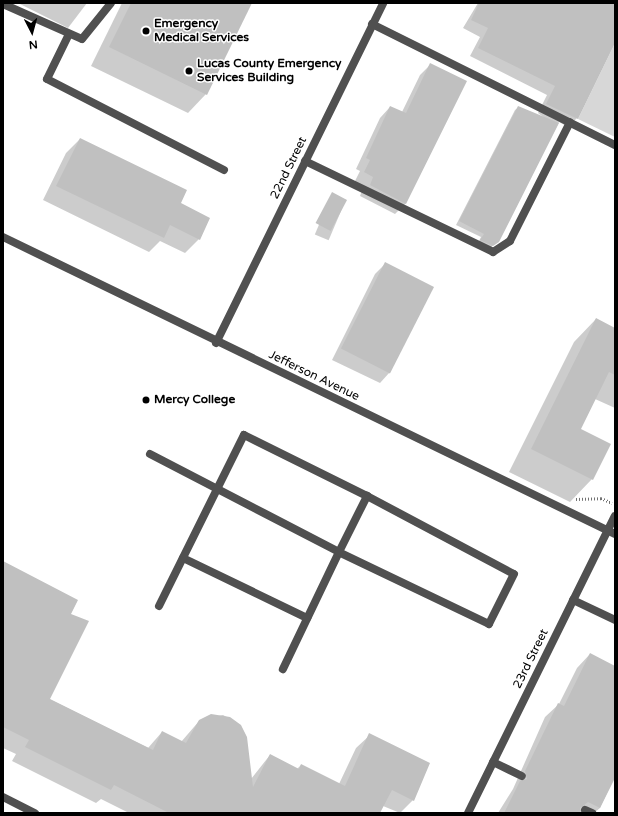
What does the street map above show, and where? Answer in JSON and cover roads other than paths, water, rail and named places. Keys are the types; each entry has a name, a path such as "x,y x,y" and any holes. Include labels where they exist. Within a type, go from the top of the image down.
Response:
{"street":[{"path":"3,4 82,39 110,3"},
{"name":"22nd Street","path":"216,343 383,3"},
{"path":"372,24 615,145"},
{"path":"69,34 47,79 224,170"},
{"path":"305,162 493,252 510,241 570,122"},
{"name":"Jefferson Avenue","path":"3,237 216,343 612,532"},
{"path":"150,454 217,489 339,552 490,624 514,574 367,496 244,435 217,489 159,606"},
{"path":"283,669 367,496"},
{"name":"23rd Street","path":"468,813 574,600 612,532 615,516"},
{"path":"183,558 308,618"},
{"path":"574,600 615,620"},
{"path":"493,762 522,776"},
{"path":"3,797 36,813"}],"place":[{"name":"Emergency Medical Services","path":"146,31"},
{"name":"Lucas County Emergency Services Building","path":"189,71"},
{"name":"Mercy College","path":"146,400"}]}
